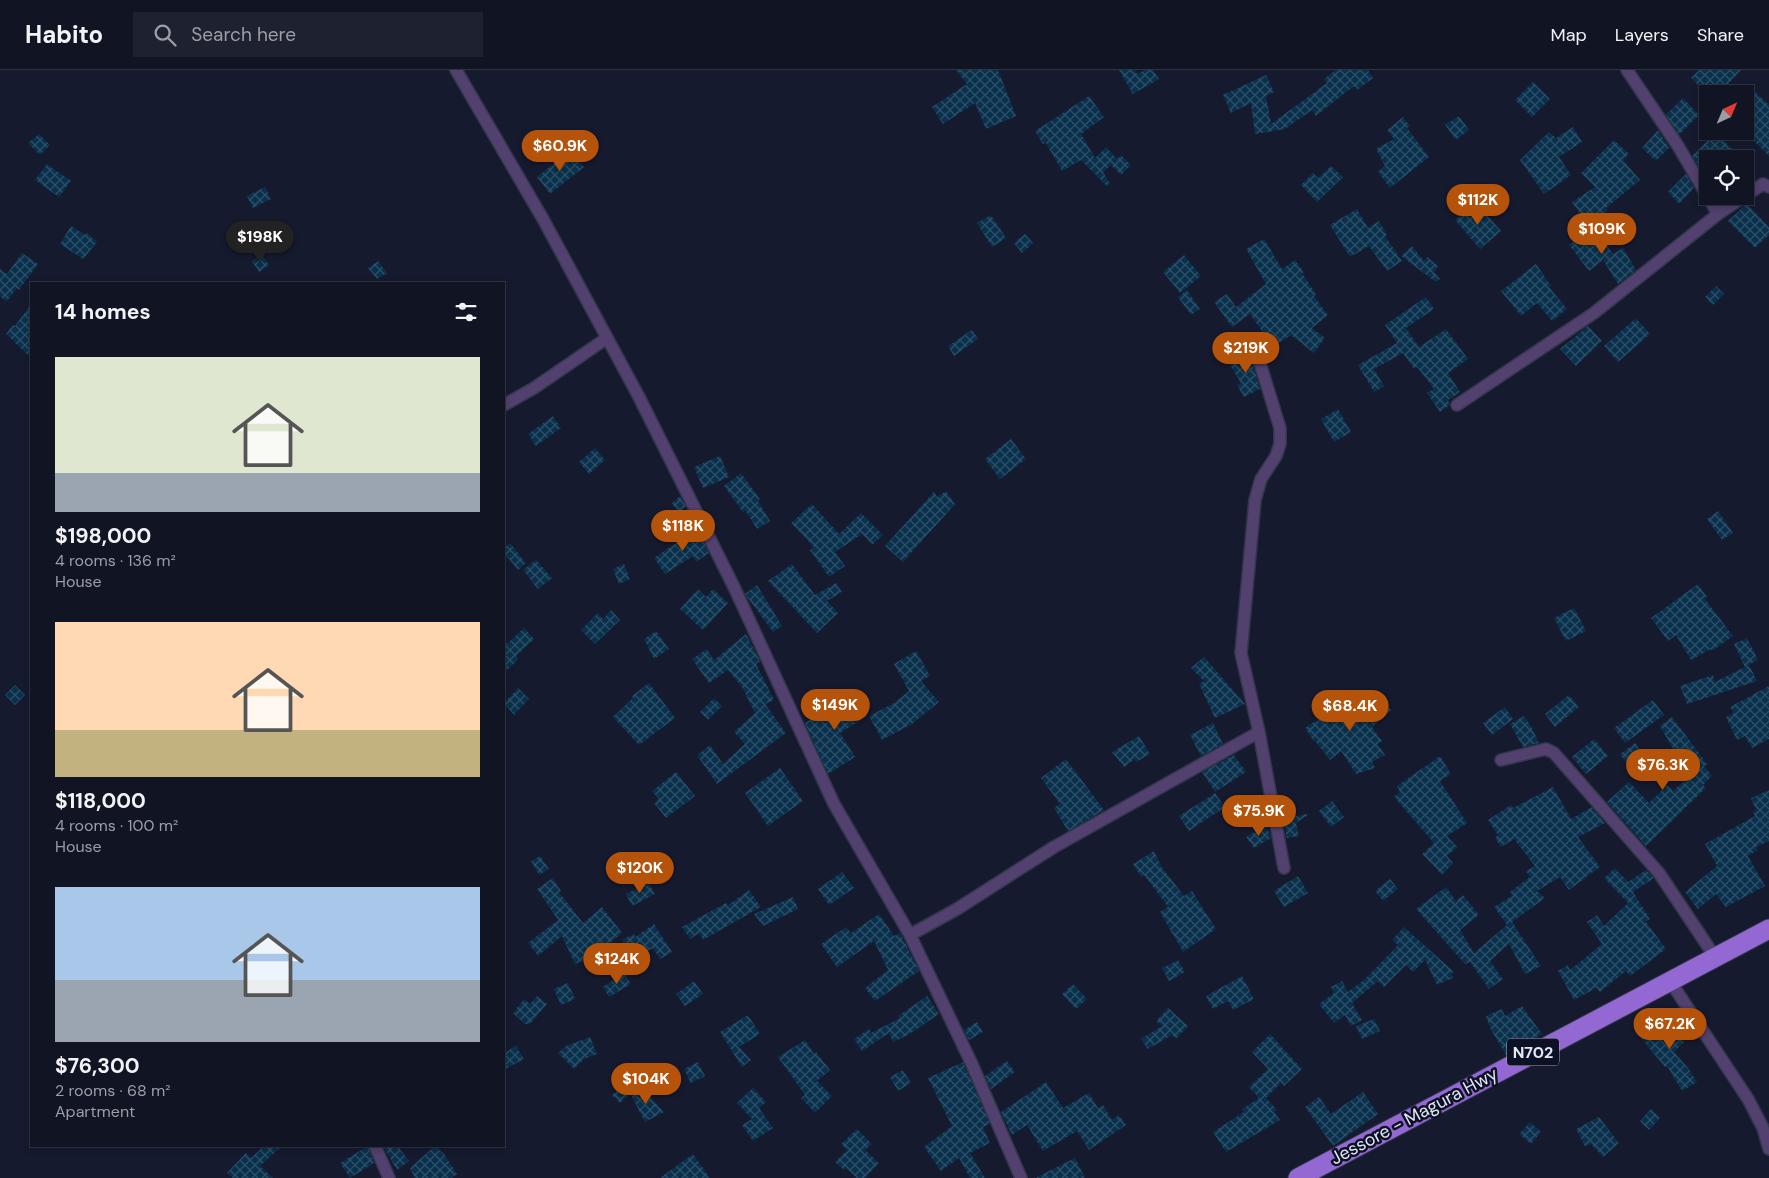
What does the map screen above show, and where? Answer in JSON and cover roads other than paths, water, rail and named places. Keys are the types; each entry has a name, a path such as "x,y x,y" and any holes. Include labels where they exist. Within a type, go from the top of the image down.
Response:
{"highway":[{"name":"Jessore - Magura Hwy","path":"1298,1178 1769,929"}],"street":[{"path":"456,70 543,219 639,397 734,587 834,804 910,935 971,1062 1021,1178"},
{"path":"1627,70 1678,146 1718,214"},
{"path":"1458,405 1594,313 1718,214 1763,184 1769,187"},
{"path":"505,404 534,388 607,338"},
{"path":"1259,360 1280,428 1280,436 1276,456 1261,479 1254,500 1241,653 1259,732 1284,868"},
{"path":"910,935 957,909 1054,847 1259,732"},
{"path":"1501,760 1546,750 1554,753 1659,873 1715,957"},
{"path":"1670,981 1748,1099 1763,1128 1769,1149"},
{"path":"375,1147 389,1178"}]}
